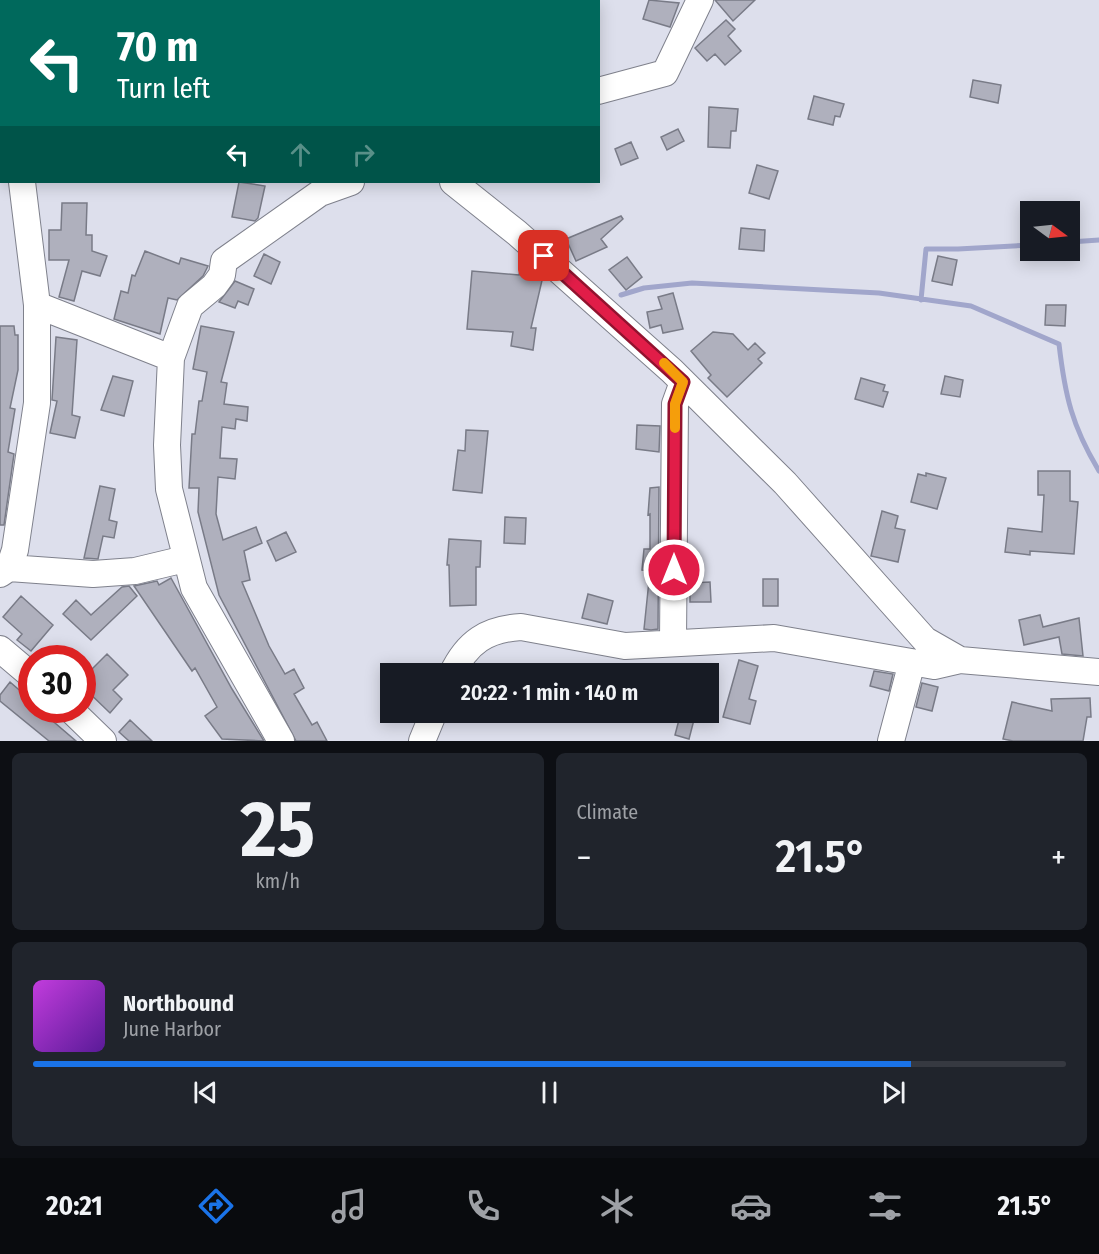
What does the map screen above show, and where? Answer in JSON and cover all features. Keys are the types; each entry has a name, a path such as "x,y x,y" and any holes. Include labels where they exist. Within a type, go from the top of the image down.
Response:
{"street":[{"path":"600,90 664,73 700,0"},
{"path":"22,183 37,305 37,403 15,550 4,571 93,574 135,571 185,560"},
{"path":"281,741 194,588 185,560 169,489 167,445 171,358 190,306 222,275 224,261 320,193 348,183"},
{"path":"454,183 518,232 683,382 785,483 925,640 960,660"},
{"path":"37,305 171,358"},
{"path":"673,641 675,404 683,382"},
{"path":"458,663 466,648 477,638 506,628 536,628 625,646 673,641 774,638 934,666 960,660 1099,672"},
{"path":"0,649 18,664"},
{"path":"891,741 912,662"},
{"path":"84,723 103,741"},
{"path":"422,741 429,723"}],"building":[{"path":"649,0 679,3 670,27 643,19"},
{"path":"715,0 755,0 733,21"},
{"path":"726,20 735,29 728,36 741,51 725,65 715,54 707,61 695,48"},
{"path":"973,80 1001,85 998,103 970,97"},
{"path":"814,96 844,104 840,117 835,116 833,125 808,119"},
{"path":"709,107 738,109 736,131 731,131 730,148 708,147"},
{"path":"678,129 684,141 667,150 661,137"},
{"path":"631,142 638,158 621,165 615,149"},
{"path":"757,165 778,171 769,199 749,193"},
{"path":"239,183 265,186 258,218 255,221 232,217"},
{"path":"62,203 87,203 86,235 92,235 92,251 107,256 100,276 82,271 74,301 59,297 69,260 49,260 49,230 61,230"},
{"path":"621,216 623,219 601,239 607,247 576,261 566,239"},
{"path":"741,228 765,230 764,251 739,249"},
{"path":"145,251 179,264 181,258 208,266 203,276 177,300 168,298 160,334 114,319 121,291 128,293 132,275 135,276"},
{"path":"264,254 280,262 271,284 254,276"},
{"path":"938,256 957,260 952,285 932,281"},
{"path":"627,257 642,277 626,290 609,270"},
{"path":"523,259 543,276 531,328 536,328 533,350 511,346 513,332 467,329 472,271 519,275"},
{"path":"235,281 254,289 248,305 238,301 235,308 219,302"},
{"path":"673,293 683,329 663,333 661,325 650,328 647,312 662,309 658,297"},
{"path":"1046,305 1066,305 1065,326 1045,325"},
{"path":"0,326 14,326 15,335 18,335 18,370 10,408 15,409 8,452 14,454 4,525 0,525"},
{"path":"201,326 234,332 221,382 227,383 224,404 248,407 247,421 236,419 235,429 222,427 220,458 237,459 235,479 218,477 216,514 223,540 256,527 262,543 244,551 250,580 242,582 269,646 285,674 294,669 304,688 294,694 312,725 317,722 327,741 296,741 219,595 198,512 199,488 189,488 192,434 195,434 199,401 202,401 207,372 193,369"},
{"path":"713,332 733,334 748,350 755,343 765,353 758,359 762,363 727,397 708,378 711,375 691,351"},
{"path":"56,337 77,340 72,415 80,417 75,438 50,433 57,401 52,400"},
{"path":"113,376 133,381 124,416 101,410"},
{"path":"945,376 963,380 960,397 941,394"},
{"path":"861,378 885,385 883,391 888,392 883,407 855,399"},
{"path":"637,425 660,426 659,452 636,449"},
{"path":"466,430 488,431 482,493 453,490 458,450 465,451"},
{"path":"1038,471 1070,471 1070,501 1078,502 1074,554 1030,551 1030,555 1005,552 1008,528 1042,532 1044,495 1038,495"},
{"path":"926,473 946,478 937,509 911,502 918,474 926,476"},
{"path":"100,486 115,489 109,520 117,522 114,538 103,536 98,559 84,558"},
{"path":"659,487 658,629 651,630 644,629 650,571 642,570 644,549 650,549 650,514 648,515 650,488"},
{"path":"882,511 898,516 895,528 905,530 898,562 871,556"},
{"path":"505,517 526,518 525,544 504,543"},
{"path":"286,532 296,552 276,561 267,541"},
{"path":"449,539 481,541 480,567 476,567 476,605 450,606 449,565 447,565"},
{"path":"171,578 232,689 264,741 222,739 205,716 217,707 195,668 192,671 134,586 157,581 159,585"},
{"path":"763,579 778,579 778,606 763,606"},
{"path":"710,582 711,602 690,602 690,583"},
{"path":"129,586 137,596 91,640 63,614 76,600 91,615 122,587"},
{"path":"588,594 613,601 607,624 582,618"},
{"path":"21,596 53,625 36,645 23,645 17,640 22,634 3,617"},
{"path":"1040,615 1043,627 1079,618 1083,656 1062,654 1059,637 1024,645 1019,620"},
{"path":"107,654 128,675 113,690 122,699 110,713 96,700 96,665"},
{"path":"739,660 758,666 749,699 756,701 750,724 723,717"},
{"path":"874,671 893,674 889,691 870,686"},
{"path":"10,682 18,689 18,716 0,701 0,695"},
{"path":"922,683 938,687 932,711 916,707"},
{"path":"1090,698 1091,717 1087,717 1083,741 1003,739 1012,702 1052,711 1051,699"},
{"path":"130,720 152,741 129,741 119,732"},
{"path":"27,723 55,723 76,741 49,741"},
{"path":"678,723 693,723 689,739 675,735"}],"waterway":[{"path":"1080,241 1099,240"},
{"path":"921,300 926,249 1020,246"},
{"path":"621,295 644,288 692,283 879,293 971,306 1059,344 1071,410 1082,439 1099,471"}],"slow traffic":[{"path":"664,363 683,382 675,404 675,428"}],"route":[{"path":"544,256 683,382 675,404 674,570"}]}
